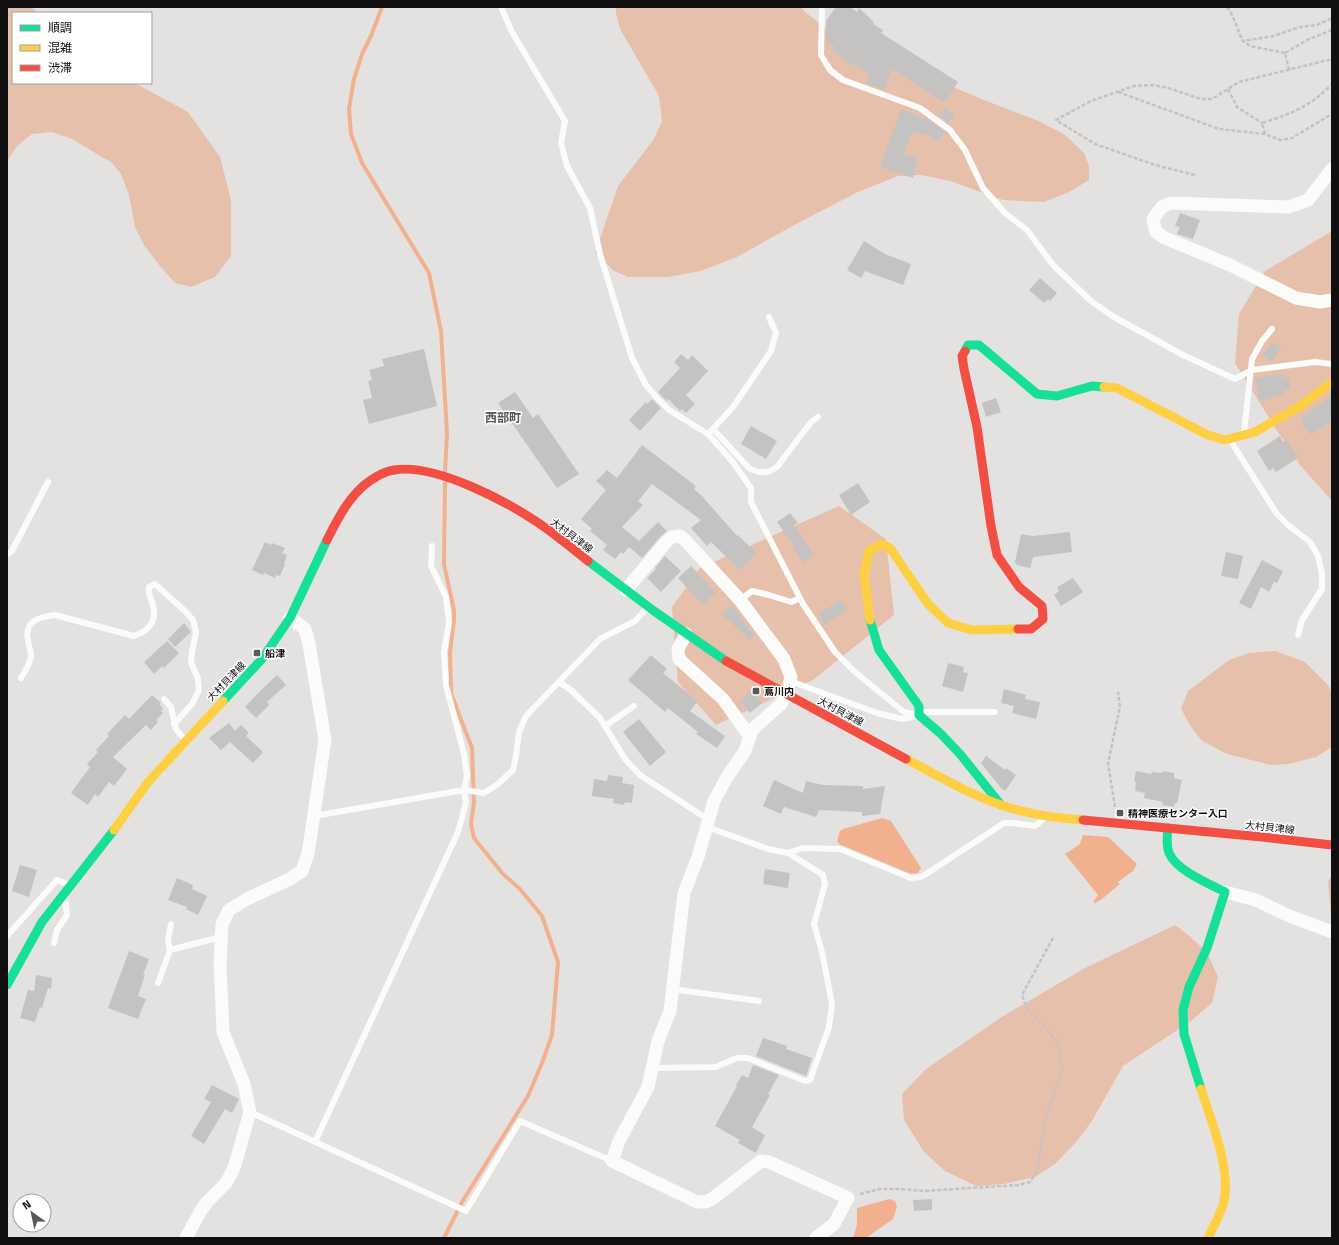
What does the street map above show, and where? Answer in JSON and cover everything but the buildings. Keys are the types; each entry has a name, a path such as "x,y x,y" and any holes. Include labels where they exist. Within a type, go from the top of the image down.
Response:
{"main road":[{"path":"1001,805 960,754 919,714 919,706 879,650 869,617 864,575 869,551 882,544 890,548 928,604 948,623 972,630 1030,629 1043,619 1042,606 1019,587 997,554 991,526 977,427 962,356 968,345 979,345 1037,394 1057,396 1092,386 1117,388 1208,435 1224,440 1255,432 1300,406 1332,382"},
{"name":"大村貝津線","path":"7,985 42,922 120,822 148,782 262,659 290,618 340,514 356,493 372,479 393,470 419,470 478,489 509,505 540,524 648,607 730,664 937,775 974,794 1001,805 1048,816 1078,820 1332,845"},
{"path":"1168,828 1166,841 1169,854 1183,869 1225,892 1207,948 1189,988 1183,1010 1184,1034 1219,1146 1225,1178 1224,1200 1208,1238"}],"street":[{"path":"1332,169 1308,200 1289,207 1171,203 1162,207 1153,219 1156,232 1165,238 1230,265 1296,298 1320,302 1332,300"},
{"path":"626,590 666,542 672,537 680,536 740,600 784,659 791,678 787,694 781,704 752,730 746,751 727,777 714,801 698,857 684,893 670,1011 658,1041 648,1087 619,1141 612,1161 697,1202 705,1202 712,1199 761,1161 769,1162 848,1198 834,1224 816,1238"},
{"path":"186,1238 200,1212 207,1202 226,1183 234,1168 250,1112 244,1084 223,1032 220,965 222,924 229,910 247,899 290,879 302,871 308,854 326,740 305,629 290,618"},
{"path":"686,634 678,650 679,659 723,699 750,737"},
{"path":"1225,892 1256,900 1286,915 1332,932"}],"lane":[{"path":"501,7 512,32 565,121 561,143 567,166 590,208 600,254 632,358 646,385 656,398 669,410 711,431 750,469 759,472 768,472 777,467 811,422 818,417"},
{"path":"822,7 821,55 830,70 843,80 920,108 950,130 965,150 983,188 1005,213 1028,230 1053,265 1091,301 1114,317 1182,355 1235,379 1252,370 1315,362 1332,364"},
{"path":"711,431 733,407 771,351 776,333 769,317"},
{"path":"1244,434 1252,359 1262,341 1272,329"},
{"path":"711,431 751,488 751,502 800,598 835,652 855,672 904,712 919,714 995,712"},
{"path":"1229,438 1277,514 1288,525 1310,542 1318,556 1322,574 1322,588 1302,620 1298,635"},
{"path":"7,555 12,551 48,482"},
{"path":"315,1142 458,832 466,803 464,790 467,776 464,754 446,678 444,652 449,623 446,598 431,566 432,546"},
{"path":"21,678 29,665 31,655 27,633 29,625 46,616 55,615 134,636 142,634 151,625 155,616 148,593 149,587 155,584 193,620 196,632 191,662 198,679 199,690 192,704 174,724"},
{"path":"740,600 752,591 791,602 800,598"},
{"path":"314,816 464,790 484,793 498,784 513,770 519,732 526,716 600,639 635,621 648,607"},
{"path":"790,681 883,714 902,719 919,714"},
{"path":"559,682 571,690 600,718 625,759 640,775 708,824 768,849 788,853 823,875 825,884 814,924 822,952 832,1004 829,1027 810,1080 805,1081 748,1058 737,1058 716,1067 652,1068"},
{"path":"164,699 171,707 176,729 185,741"},
{"path":"605,726 634,706"},
{"path":"788,853 803,848 840,849 911,878 921,877 1004,823 1035,826 1048,816"},
{"path":"7,936 57,880 70,885"},
{"path":"54,943 57,930 67,915 64,893"},
{"path":"158,983 170,950 168,940 172,924"},
{"path":"170,950 221,937"},
{"path":"672,989 758,1002"},
{"path":"250,1112 466,1211 520,1121 612,1161"}],"path":[{"path":"1227,7 1233,15 1237,31 1243,41 1250,46 1285,53 1309,39 1332,30"},
{"path":"1243,41 1273,36 1300,27 1317,25 1332,18"},
{"path":"1285,53 1289,70"},
{"path":"1195,175 1155,165 1095,144 1056,120 1091,101 1134,86 1153,85 1168,88 1201,99 1212,99 1239,82 1332,59"},
{"path":"1262,124 1288,115 1303,107 1332,85"},
{"path":"1228,89 1237,107 1262,124 1265,134"},
{"path":"1117,92 1219,129 1265,134 1280,140 1292,138 1332,114"},
{"path":"1118,692 1120,707 1108,763 1118,823"},
{"path":"848,1198 879,1189 924,1191 1018,1185 1030,1182 1038,1171 1046,1114 1062,1070 1058,1044 1048,1030 1027,1010 1022,995 1054,936"}],"shaded area":[{"path":"7,7 32,7 36,12 12,12 12,84 137,84 188,112 220,157 231,200 231,256 215,277 191,287 175,283 144,245 135,227 129,195 121,174 112,163 72,139 52,132 32,134 17,146 7,161"},
{"path":"616,7 801,7 805,12 843,41 984,100 1039,121 1065,135 1084,153 1089,166 1089,180 1069,192 1044,202 1003,200 950,181 921,175 898,176 858,192 737,257 701,271 668,277 628,277 614,271 595,253 618,186 654,139 662,121 659,96 620,29"},
{"path":"1332,231 1332,501 1300,465 1235,363 1239,314 1265,271"},
{"path":"839,506 886,539 894,615 813,680 716,725 678,682 672,607 700,568"},
{"path":"1275,651 1305,662 1328,685 1332,693 1332,747 1316,757 1288,764 1271,765 1227,754 1202,741 1192,728 1181,709 1188,691 1229,660 1249,653"},
{"path":"882,818 891,821 921,868 918,873 911,874 839,844 837,841 840,831 843,829"},
{"path":"1083,835 1108,837 1137,864 1133,871 1118,882 1120,884 1095,903 1093,902 1098,895 1065,854 1080,844"},
{"path":"1332,875 1332,925 1328,881"},
{"path":"1175,925 1207,952 1218,977 1212,1003 1191,1021 1123,1066 1092,1121 1077,1141 1055,1164 1035,1177 1004,1184 976,1186 945,1171 924,1152 904,1120 902,1094 926,1069 1003,1016 1085,968"},
{"path":"889,1199 895,1201 897,1207 893,1219 866,1238 853,1238 857,1225 857,1208"}],"waterway":[{"path":"382,7 371,36 362,54 354,79 349,109 351,134 362,163 429,273 441,331 447,433 445,472"},
{"path":"444,1238 462,1202 528,1096 542,1063 552,1035 558,962 542,916 520,889 503,874 474,838 471,824 474,802 472,748 451,693 450,652 454,610 444,564 445,483"}],"traffic: fast":[{"path":"965,351 968,345 979,345 1037,394 1057,396 1092,386 1104,387"},
{"path":"223,701 262,659 290,618 327,540"},
{"path":"588,561 654,611 726,661"},
{"path":"870,620 879,650 919,706 919,715 941,734 960,754 1001,805"},
{"path":"1168,828 1167,847 1173,859 1186,871 1225,892 1207,948 1189,987 1183,1010 1184,1034 1201,1089"},
{"path":"7,985 42,922 114,830"}],"traffic: slow":[{"path":"1104,387 1117,388 1208,435 1225,440 1255,432 1300,406 1332,382"},
{"path":"870,620 864,575 869,551 882,544 890,548 928,604 948,623 972,630 1018,629"},
{"path":"114,830 148,782 223,701"},
{"path":"906,759 989,801 1021,811 1083,820"},
{"path":"1201,1089 1215,1130 1225,1174 1224,1201 1208,1238"}],"traffic: jam":[{"path":"965,351 962,356 964,369 977,427 991,526 997,555 1019,587 1042,606 1043,619 1031,629 1018,629"},
{"path":"327,540 345,507 357,492 371,480 388,471 411,469 429,472 449,478 490,495 540,524 588,561"},
{"path":"726,661 906,759"},
{"path":"1083,820 1332,845"}],"place":[{"name":"船津","path":"257,653"},
{"name":"蔦川内","path":"756,691"},
{"name":"精神医療センター入口","path":"1120,813"}],"district":[{"name":"西部町","path":"503,418"}]}
